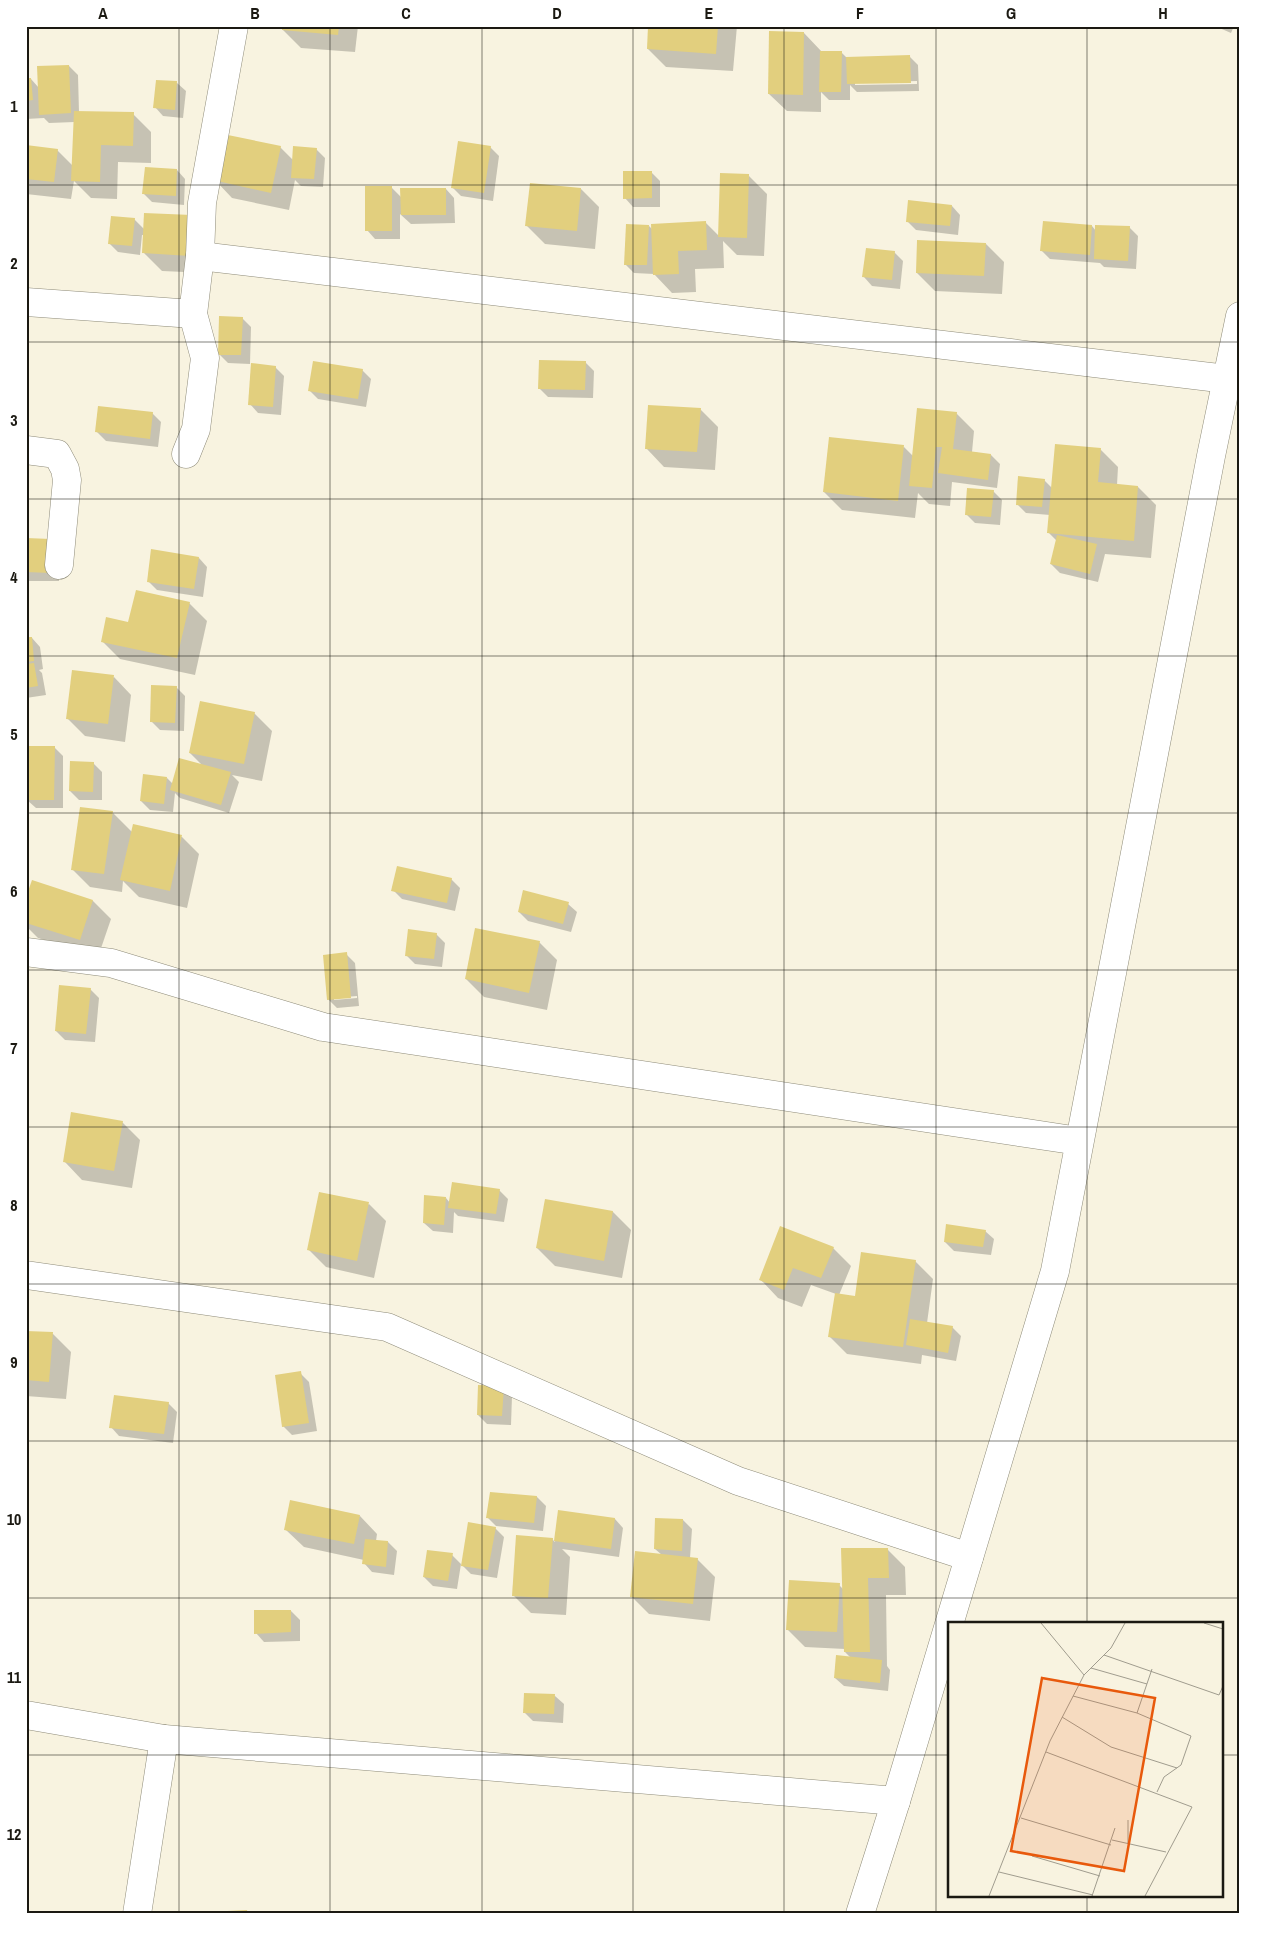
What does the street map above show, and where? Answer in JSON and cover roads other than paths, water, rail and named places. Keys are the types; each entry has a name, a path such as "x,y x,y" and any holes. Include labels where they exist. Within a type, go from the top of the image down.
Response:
{"street":[{"path":"186,454 196,429 205,358 193,314 200,256 202,204 234,26"},
{"path":"200,256 1227,379"},
{"path":"26,302 193,314"},
{"path":"950,1622 1055,1270 1240,316"},
{"path":"26,450 57,454 64,468 67,491 59,565"},
{"path":"26,952 111,963 323,1027 1079,1141"},
{"path":"26,1275 387,1327 738,1481 970,1557"},
{"path":"860,1914 948,1630"},
{"path":"26,1715 164,1739 896,1801"},
{"path":"137,1914 164,1739"}]}
